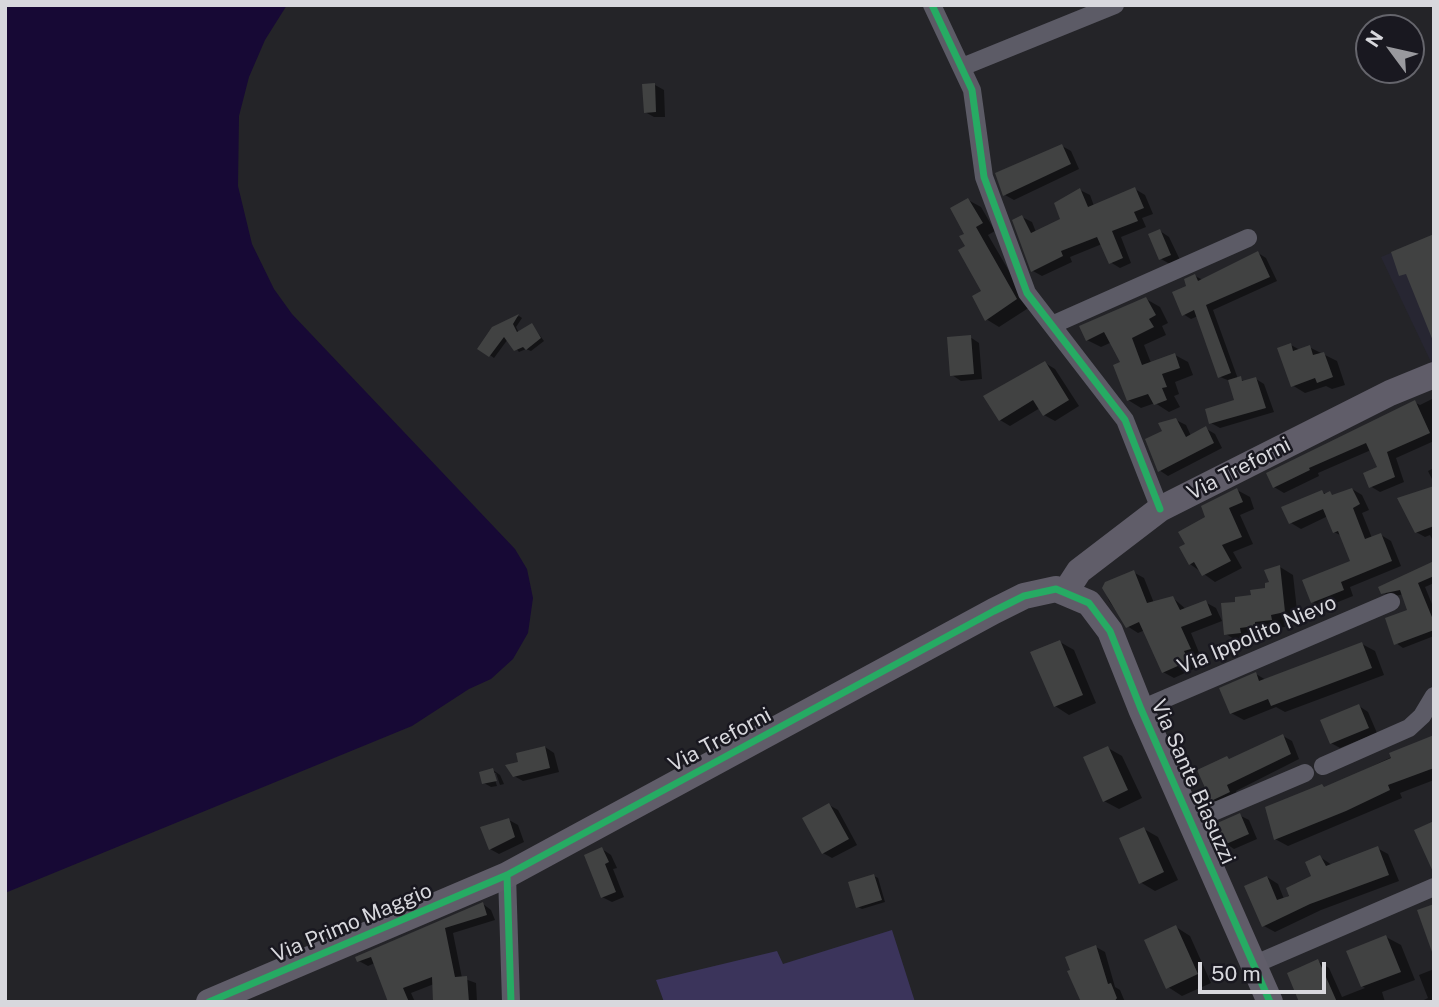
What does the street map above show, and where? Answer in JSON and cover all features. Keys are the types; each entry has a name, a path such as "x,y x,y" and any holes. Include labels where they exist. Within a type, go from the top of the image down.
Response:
{"street":[{"path":"932,5 972,90 988,188 1027,293 1125,419 1160,509"},
{"path":"962,67 1115,5"},
{"path":"1052,325 1248,238"},
{"name":"Via Treforni","path":"507,875 993,611 1045,589 1066,591 1079,571 1160,509 1390,393 1434,375"},
{"name":"Via Sante Biasuzzi","path":"1066,591 1089,603 1110,631 1141,709 1270,1002"},
{"name":"Via Ippolito Nievo","path":"1141,709 1391,602"},
{"path":"1323,766 1409,729 1422,716 1434,696"},
{"path":"1192,821 1305,773"},
{"path":"507,875 510,1002"},
{"name":"Via Primo Maggio","path":"209,1002 507,875"},
{"path":"1253,965 1434,887"}],"shaded area":[{"path":"5,5 287,5 265,40 249,77 239,116 238,186 252,244 274,289 292,314 515,549 527,569 533,598 528,633 513,659 491,679 469,689 412,726 5,893"},
{"path":"1434,235 1434,364 1432,364 1381,257"},
{"path":"892,930 915,1002 664,1002 656,980 777,951 783,964"}],"building":[{"path":"655,83 656,112 644,113 642,84"},
{"path":"1062,144 1071,164 1003,196 995,173"},
{"path":"1135,187 1144,208 1134,212 1138,221 1112,231 1123,258 1109,264 1097,237 1061,251 1063,256 1031,272 1012,220 1022,215 1031,233 1060,219 1054,203 1080,188 1088,207"},
{"path":"968,198 983,223 976,227 1017,299 985,321 972,296 981,291 958,250 965,246 959,236 964,234 950,208"},
{"path":"1160,229 1171,255 1159,260 1148,234"},
{"path":"1434,234 1433,341 1406,274 1399,276 1391,252"},
{"path":"1258,251 1270,277 1206,305 1231,373 1218,378 1194,310 1182,316 1172,292 1186,286 1184,279 1195,274 1198,281"},
{"path":"1146,297 1156,315 1149,319 1154,327 1132,338 1142,365 1175,353 1180,368 1162,374 1167,387 1162,388 1167,400 1154,405 1148,394 1127,401 1113,365 1120,362 1104,332 1086,341 1079,326"},
{"path":"519,314 513,324 517,332 532,323 541,338 526,350 523,347 514,351 504,337 489,357 477,349 492,327"},
{"path":"971,335 974,374 950,376 947,337"},
{"path":"1291,343 1293,351 1310,345 1313,355 1324,352 1333,377 1317,383 1315,378 1291,387 1277,348"},
{"path":"1045,361 1069,400 1043,416 1033,400 999,421 983,396"},
{"path":"1241,376 1242,381 1256,377 1266,408 1209,424 1205,409 1234,400 1228,380"},
{"path":"1415,400 1430,433 1387,452 1395,477 1369,488 1363,473 1377,467 1366,443 1309,468 1310,470 1273,488 1266,473"},
{"path":"1176,418 1186,437 1206,426 1214,443 1158,472 1145,439 1162,431 1158,423"},
{"path":"1434,486 1434,526 1415,533 1397,498"},
{"path":"1237,488 1243,502 1229,508 1242,537 1222,545 1231,561 1202,576 1194,562 1189,565 1179,547 1185,544 1178,532 1205,517 1201,506"},
{"path":"1352,488 1360,504 1353,508 1365,539 1381,533 1392,561 1341,582 1344,590 1311,603 1302,580 1350,561 1338,531 1333,533 1323,509 1289,524 1281,507 1322,490 1324,494 1330,491 1332,495"},
{"path":"1434,561 1434,576 1418,583 1434,622 1434,630 1394,645 1385,618 1407,610 1400,590 1381,594 1378,587"},
{"path":"1280,565 1285,612 1271,615 1272,620 1255,622 1255,626 1240,628 1241,633 1224,635 1221,603 1235,602 1235,597 1251,595 1250,590 1265,588 1265,583 1269,582 1264,570"},
{"path":"1134,570 1147,603 1173,596 1180,610 1206,600 1212,615 1181,627 1191,649 1184,651 1189,661 1162,673 1139,622 1126,628 1102,588 1105,582"},
{"path":"1060,640 1083,695 1054,707 1030,652"},
{"path":"1362,642 1372,668 1271,706 1268,699 1230,714 1219,688 1256,672 1259,681"},
{"path":"1359,704 1369,728 1330,744 1320,720"},
{"path":"1283,734 1291,754 1227,785 1230,792 1211,801 1197,770 1227,756 1229,759"},
{"path":"1434,735 1434,768 1388,785 1390,790 1274,840 1265,807 1322,784 1324,787 1391,758 1389,753"},
{"path":"545,746 550,768 513,777 505,765 518,762 516,753"},
{"path":"1108,746 1128,790 1103,802 1083,757"},
{"path":"493,768 497,781 482,784 479,772"},
{"path":"829,803 849,839 822,854 802,818"},
{"path":"1240,813 1249,834 1224,845 1215,824"},
{"path":"509,818 515,837 489,850 480,827"},
{"path":"1434,821 1434,874 1414,830"},
{"path":"1144,827 1164,872 1139,884 1119,838"},
{"path":"1378,846 1389,875 1310,904 1262,927 1244,886 1267,876 1277,900 1289,896 1286,888 1311,876 1305,862 1320,855 1326,866"},
{"path":"602,847 609,862 605,864 616,892 601,898 584,855"},
{"path":"874,874 882,900 856,908 848,882"},
{"path":"483,902 487,915 445,928 455,977 467,976 469,1002 433,1002 432,977 403,988 409,1002 388,1002 371,957 357,962 355,957"},
{"path":"1434,904 1434,952 1432,952 1417,910"},
{"path":"1176,925 1198,974 1166,989 1144,940"},
{"path":"1386,935 1401,972 1361,987 1346,951"},
{"path":"1096,945 1108,984 1111,983 1117,998 1114,1002 1081,1002 1067,971 1070,970 1065,957"},
{"path":"1318,959 1337,1002 1299,1002 1287,973"}],"cycle path":[{"path":"932,5 972,90 984,177 1027,293 1125,420 1160,509"},
{"path":"209,1002 507,875 994,611 1024,596 1056,589 1089,603 1110,631 1141,709 1270,1002"},
{"path":"507,875 511,1002"}]}
